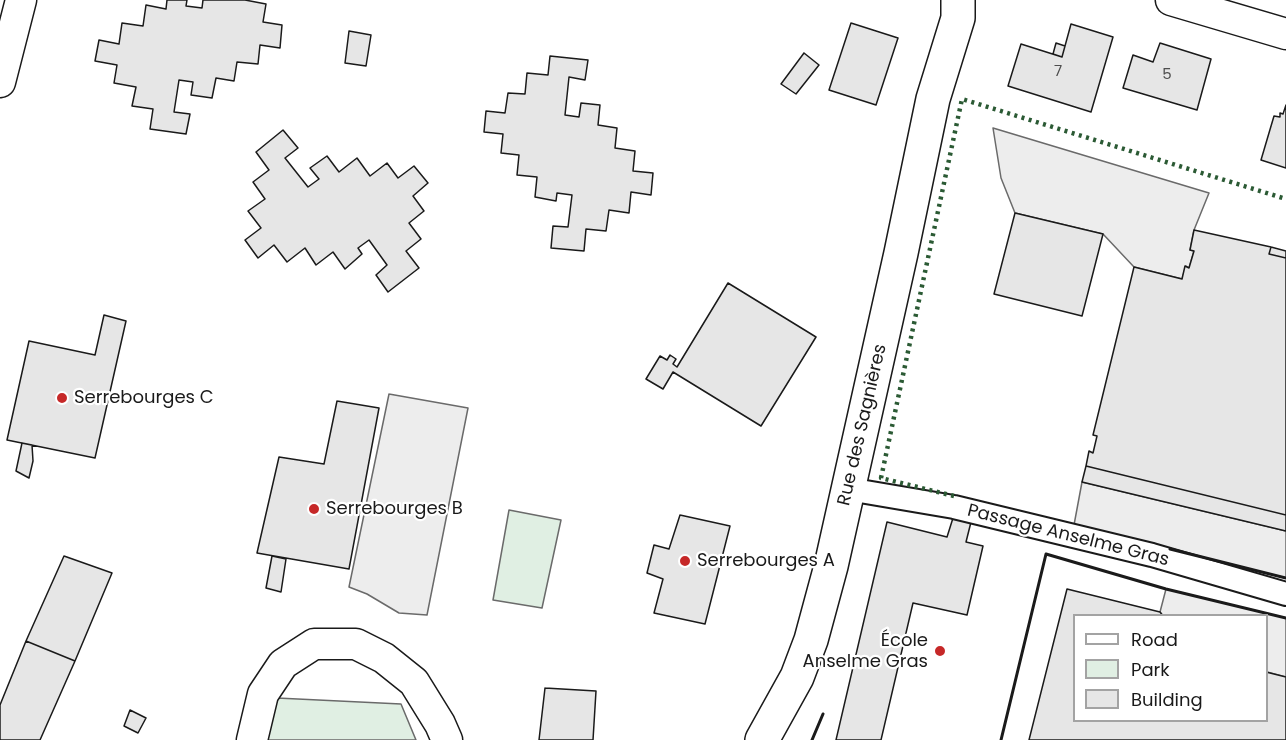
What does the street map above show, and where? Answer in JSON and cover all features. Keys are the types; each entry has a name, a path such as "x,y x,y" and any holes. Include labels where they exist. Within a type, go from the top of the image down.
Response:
{"main road":[{"name":"Rue des Sagnières","path":"933,99 938,0"},
{"name":"Rue des Sagnières","path":"762,740 797,677 811,640 831,566 902,253 933,99 957,18 958,0"}],"street":[{"path":"0,82 21,0"},
{"path":"1171,0 1286,34"},
{"name":"Passage Anselme Gras","path":"848,489 954,507 1152,555 1286,594"},
{"path":"252,740 263,694 283,664 314,644 356,644 384,658 414,682 440,724 447,740"}],"green space":[{"path":"509,510 561,520 542,608 493,600"},
{"path":"277,698 401,704 416,740 267,740"}],"shaded area":[{"path":"993,128 1209,193 1194,230 1190,250 1194,251 1189,268 1186,266 1182,279 1134,267 1103,234 1015,213 1001,178"},
{"path":"389,394 468,408 427,615 399,613 367,594 349,587"},
{"path":"1082,482 1286,531 1286,578 1074,525"},
{"path":"1166,589 1286,618 1286,677 1268,672 1268,614 1162,614 1160,612"}],"building":[{"path":"167,0 187,0 186,6 202,8 203,0 245,0 266,4 263,22 282,25 280,48 260,45 258,64 237,62 234,81 216,78 212,98 191,95 193,82 179,80 174,112 190,114 186,134 150,129 153,109 132,106 136,87 114,83 117,65 95,61 99,40 119,44 122,23 143,26 146,5 166,9"},
{"path":"851,23 898,38 876,105 829,90"},
{"path":"1071,24 1113,37 1091,112 1008,86 1021,44 1062,57"},
{"path":"349,31 371,35 366,66 345,63"},
{"path":"1056,43 1065,46 1062,57 1053,54"},
{"path":"1160,43 1211,59 1197,110 1123,88 1133,55 1153,62"},
{"path":"804,53 819,65 796,94 781,84"},
{"path":"550,56 588,60 585,80 569,77 565,115 579,117 581,103 600,105 598,125 617,128 615,148 635,151 633,171 653,173 651,195 631,192 629,213 609,210 606,231 586,229 584,251 551,248 553,226 568,227 572,195 557,193 556,201 535,197 537,177 517,175 519,155 501,153 503,134 484,132 486,111 505,113 508,93 525,94 527,73 548,75"},
{"path":"1286,105 1286,168 1261,160 1274,116 1280,117"},
{"path":"283,130 298,148 285,158 308,187 319,179 310,168 327,156 339,172 357,158 370,176 387,163 398,178 414,166 428,183 413,196 424,211 409,223 421,239 406,251 419,268 388,292 376,275 387,265 369,240 358,248 362,254 345,269 333,252 316,265 305,248 287,262 274,245 258,258 245,240 261,228 248,211 265,199 253,182 269,170 256,152"},
{"path":"1015,213 1103,234 1082,316 994,294"},
{"path":"1194,230 1271,247 1269,254 1286,258 1286,515 1086,466 1089,451 1093,453 1097,436 1093,435 1134,267 1182,279 1185,266 1189,268 1194,251 1190,250"},
{"path":"1271,247 1286,251 1286,258 1269,254"},
{"path":"728,283 816,337 761,426 673,372 663,389 646,379 660,356 667,360 670,355 676,359 673,364 677,367"},
{"name":"Serrebourges C","path":"104,315 126,321 95,458 7,440 29,341 95,355"},
{"name":"Serrebourges B","path":"337,401 379,408 349,569 257,553 279,457 324,464"},
{"path":"22,443 32,445 33,461 29,478 16,471"},
{"path":"1086,466 1286,515 1286,531 1082,482"},
{"name":"Serrebourges A","path":"680,515 730,526 705,624 654,613 663,579 647,573 654,545 669,549"},
{"path":"953,518 971,522 966,542 983,546 967,615 913,603 881,740 836,740 887,522 947,537"},
{"path":"64,556 112,573 75,661 26,641"},
{"path":"272,556 286,559 281,592 266,588"},
{"path":"1067,589 1162,614 1073,614 1073,722 1268,722 1268,672 1286,677 1286,740 1029,740"},
{"path":"26,641 75,661 40,740 0,740 0,705"},
{"path":"545,688 596,691 593,740 539,740"},
{"path":"130,710 146,718 138,733 124,726"}],"hedge":[{"path":"954,496 881,478 962,99 1286,199"}],"wall":[{"path":"1170,549 1286,578"},
{"path":"1001,740 1046,554 1166,589 1286,618"},
{"path":"812,740 823,714"}],"place":[{"name":"Serrebourges C","path":"62,398"},
{"name":"Serrebourges B","path":"314,509"},
{"name":"Serrebourges A","path":"685,561"},
{"name":"École Anselme Gras","path":"940,651"}]}
